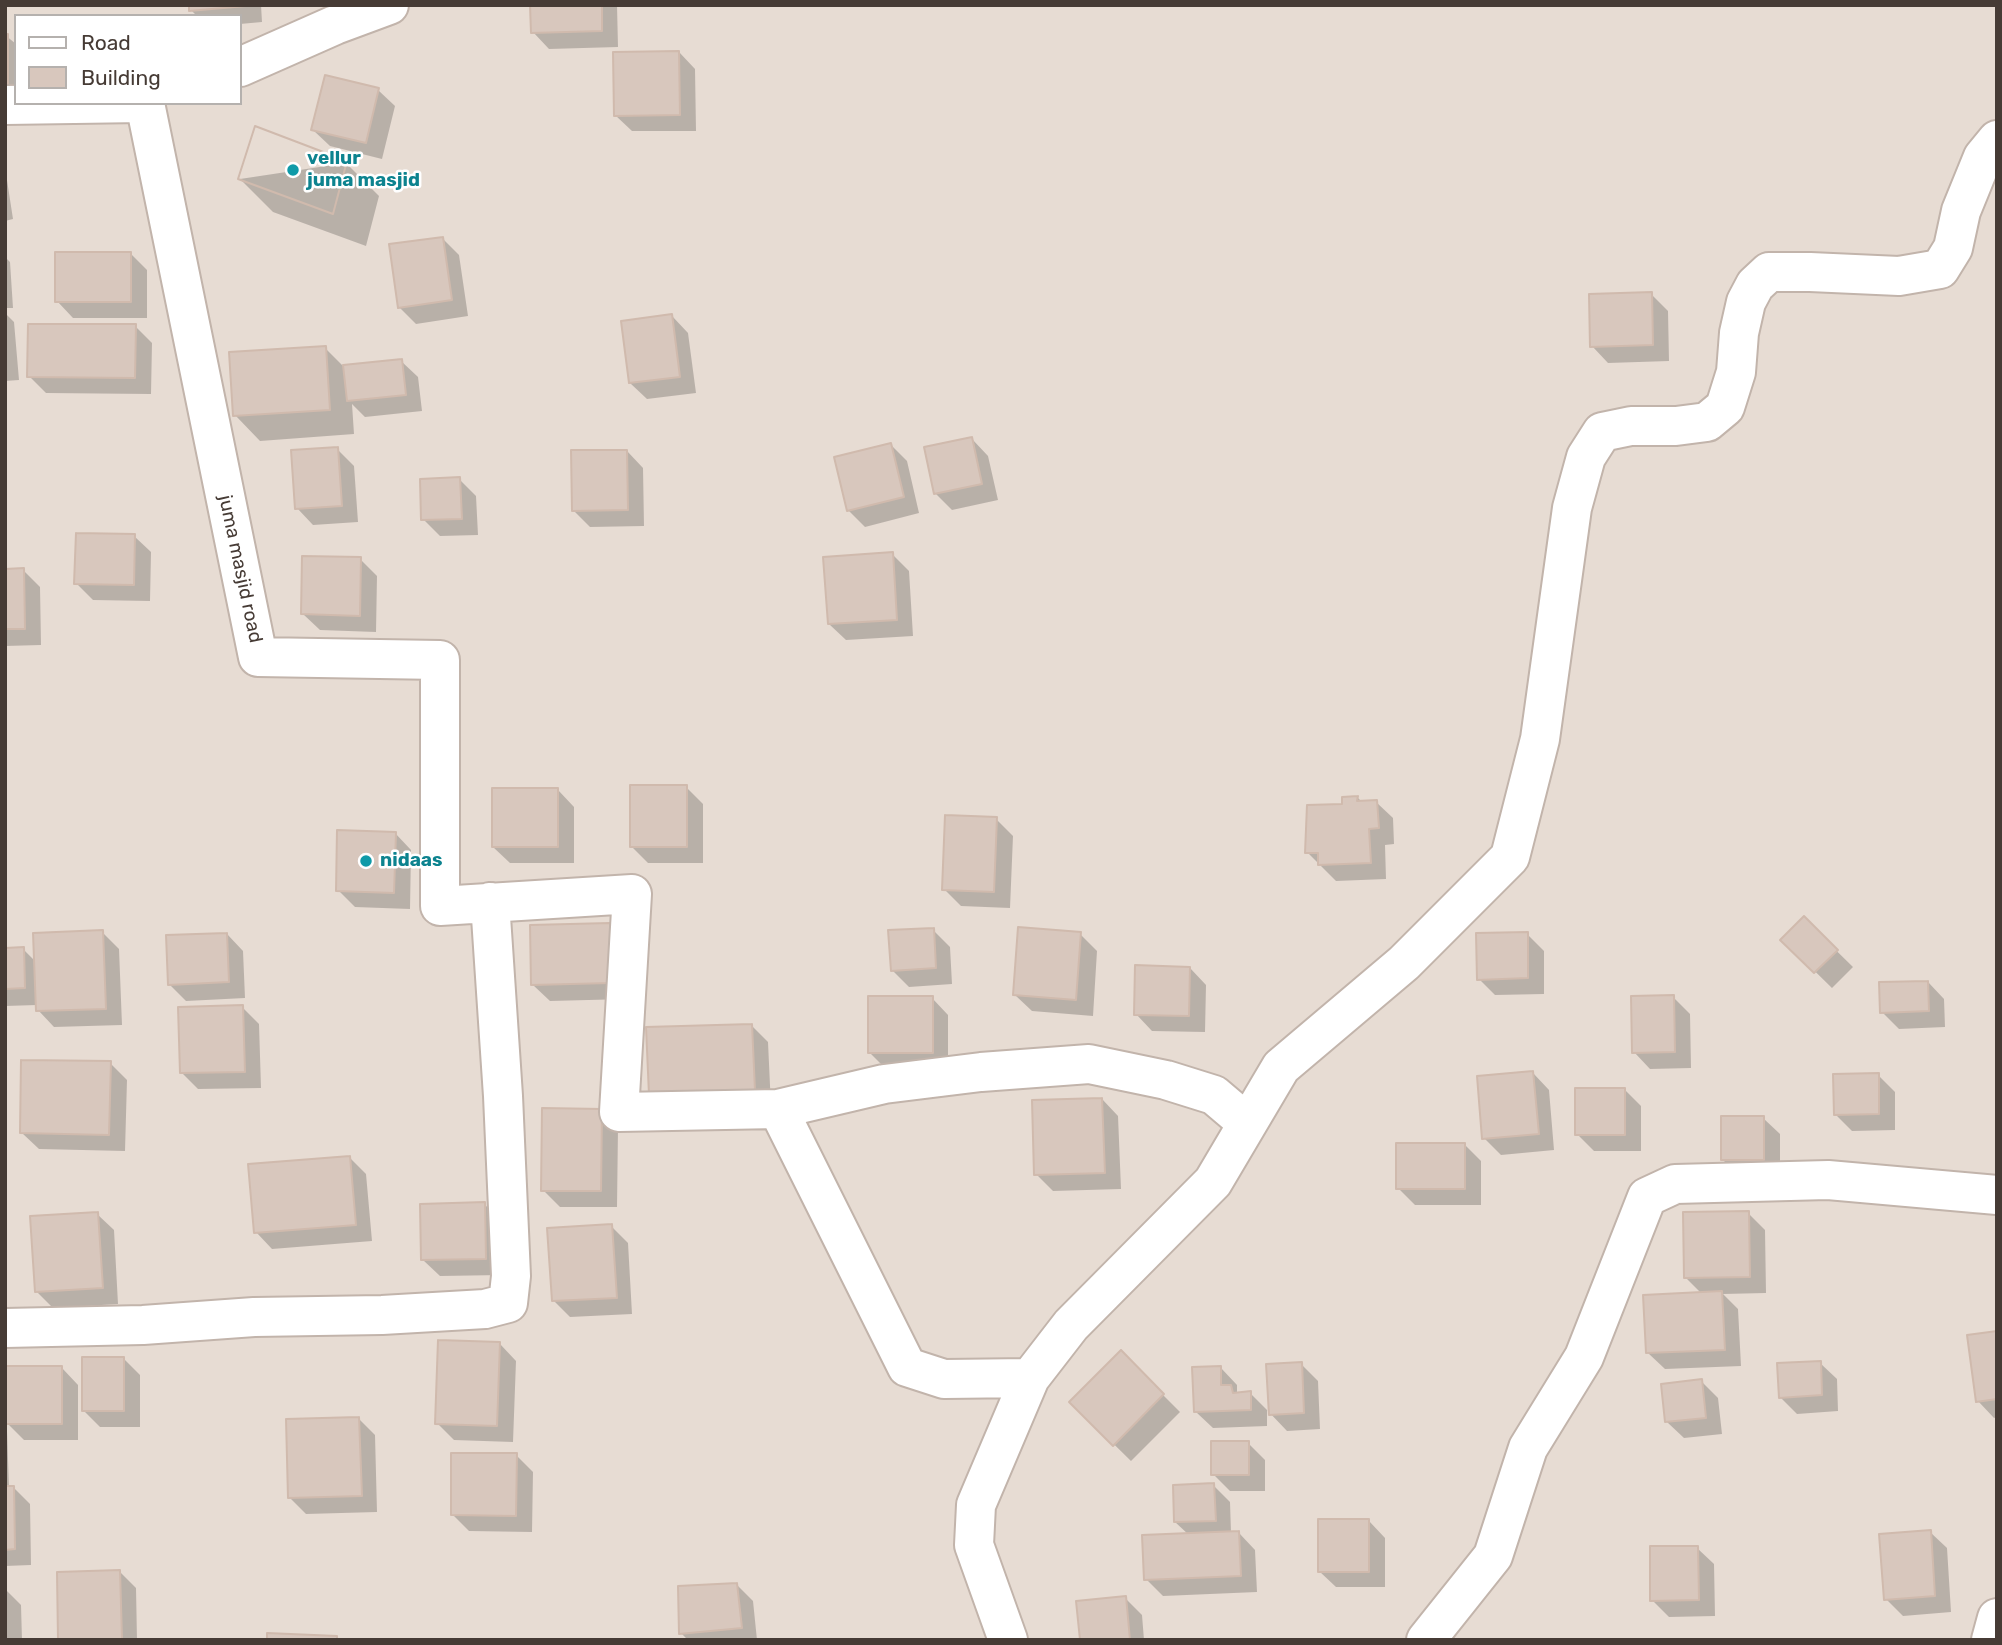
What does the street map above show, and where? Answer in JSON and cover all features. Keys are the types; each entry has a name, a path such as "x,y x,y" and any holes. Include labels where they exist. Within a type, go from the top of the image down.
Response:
{"street":[{"path":"242,66 335,25 390,5"},
{"name":"juma masjid road","path":"144,105 258,657 440,660 440,906 491,902"},
{"path":"1008,1640 974,1545 976,1505 1030,1378 1071,1325 1213,1182 1281,1067 1404,962 1510,857 1540,739 1572,508 1586,457 1602,432 1631,426 1676,426 1707,422 1725,407 1736,372 1739,333 1746,302 1755,285 1769,272 1899,276 1940,269 1953,248 1961,211 1983,157 1997,140"},
{"path":"5,1328 143,1325 254,1317 485,1310 508,1303 511,1276 491,902 632,894 620,1112 778,1109 884,1084 981,1072 1089,1064 1166,1080 1214,1095 1247,1124"},
{"path":"778,1109 907,1367 944,1379 1030,1378"},
{"path":"1426,1640 1493,1556 1528,1447 1584,1357 1647,1197 1675,1184 1828,1180 1997,1195"},
{"path":"1991,1640 1997,1618"}],"shaded area":[{"path":"5,5 1997,5 1997,1640 5,1640"}],"building":[{"path":"189,5 246,5 246,6 189,11"},
{"path":"530,5 602,5 602,31 531,33"},
{"path":"5,34 8,34 8,85 5,85"},
{"path":"679,51 680,115 614,116 613,52"},
{"path":"325,75 379,88 366,143 311,130"},
{"name":"vellur juma masjid","path":"255,126 347,161 333,214 238,179"},
{"name":"vellur juma masjid","path":"255,126 347,161 333,214 238,179"},
{"path":"443,237 452,300 398,308 389,244"},
{"path":"55,252 131,252 131,302 55,302"},
{"path":"1652,292 1653,345 1590,347 1589,294"},
{"path":"672,314 680,377 629,383 621,321"},
{"path":"28,324 136,324 135,378 27,377"},
{"path":"326,346 330,410 233,416 229,352"},
{"path":"402,359 406,395 347,401 343,365"},
{"path":"972,437 982,484 934,494 924,447"},
{"path":"891,443 904,497 847,511 834,457"},
{"path":"338,447 342,506 295,509 291,450"},
{"path":"571,450 627,450 628,510 572,511"},
{"path":"460,477 462,519 421,520 420,479"},
{"path":"76,533 135,534 134,585 74,584"},
{"path":"893,552 897,620 828,624 823,557"},
{"path":"302,556 361,557 360,616 301,614"},
{"path":"24,568 25,629 5,629 5,569"},
{"path":"630,785 687,785 687,847 630,847"},
{"path":"492,788 558,788 558,847 492,847"},
{"path":"1358,796 1357,801 1377,800 1379,828 1369,829 1371,863 1318,865 1318,853 1305,853 1307,805 1342,804 1342,797"},
{"path":"945,815 997,817 994,892 942,890"},
{"name":"nidaas","path":"337,830 396,832 394,893 336,891"},
{"path":"1804,916 1838,950 1814,973 1780,940"},
{"path":"610,923 611,983 531,985 530,925"},
{"path":"1018,927 1081,932 1076,1000 1013,995"},
{"path":"934,928 936,968 891,971 888,930"},
{"path":"103,930 106,1009 36,1011 33,933"},
{"path":"1528,932 1528,978 1477,980 1476,933"},
{"path":"227,933 229,982 168,985 166,935"},
{"path":"24,947 25,988 5,989 5,948"},
{"path":"1135,965 1190,967 1189,1016 1134,1015"},
{"path":"1928,981 1929,1011 1880,1013 1879,982"},
{"path":"1674,995 1675,1052 1632,1053 1631,996"},
{"path":"868,996 933,996 933,1053 868,1053"},
{"path":"243,1005 245,1072 180,1073 178,1007"},
{"path":"752,1024 755,1091 649,1095 646,1027"},
{"path":"21,1060 111,1061 109,1135 20,1133"},
{"path":"1533,1071 1539,1134 1482,1139 1477,1076"},
{"path":"1879,1073 1879,1114 1834,1115 1833,1074"},
{"path":"1575,1088 1625,1088 1625,1135 1575,1135"},
{"path":"1102,1098 1105,1173 1034,1175 1032,1100"},
{"path":"542,1108 602,1109 601,1191 541,1191"},
{"path":"1721,1116 1764,1116 1764,1160 1721,1160"},
{"path":"1396,1143 1465,1143 1465,1189 1396,1189"},
{"path":"350,1156 356,1225 254,1233 248,1164"},
{"path":"485,1202 486,1259 421,1260 420,1204"},
{"path":"1749,1211 1750,1277 1684,1278 1683,1212"},
{"path":"98,1212 103,1288 35,1292 30,1216"},
{"path":"612,1224 617,1298 552,1301 547,1228"},
{"path":"1722,1291 1725,1350 1646,1353 1643,1295"},
{"path":"1997,1331 1997,1399 1976,1402 1967,1335"},
{"path":"438,1340 500,1342 497,1426 435,1424"},
{"path":"1121,1350 1164,1394 1113,1446 1069,1402"},
{"path":"82,1357 124,1357 124,1411 82,1411"},
{"path":"1821,1361 1822,1395 1779,1398 1777,1363"},
{"path":"1302,1362 1304,1413 1269,1415 1266,1364"},
{"path":"5,1366 62,1366 62,1424 5,1424"},
{"path":"1221,1366 1221,1385 1231,1385 1233,1393 1251,1391 1251,1410 1194,1412 1192,1367"},
{"path":"1702,1379 1706,1418 1665,1422 1661,1384"},
{"path":"359,1417 362,1496 288,1498 286,1419"},
{"path":"1211,1441 1249,1441 1249,1475 1211,1475"},
{"path":"451,1453 517,1453 516,1516 451,1515"},
{"path":"1214,1483 1216,1521 1174,1522 1173,1485"},
{"path":"5,1486 14,1486 15,1549 5,1550"},
{"path":"1318,1519 1369,1519 1369,1572 1318,1572"},
{"path":"1931,1530 1935,1596 1884,1600 1879,1534"},
{"path":"1239,1531 1241,1576 1144,1580 1142,1535"},
{"path":"1650,1546 1698,1546 1699,1600 1650,1601"},
{"path":"120,1570 122,1640 58,1640 57,1572"},
{"path":"737,1583 742,1628 679,1634 678,1586"},
{"path":"1126,1596 1130,1640 1080,1640 1076,1601"},
{"path":"267,1633 337,1636 337,1640 267,1640"}],"place":[{"name":"vellur juma masjid","path":"293,170"},
{"name":"nidaas","path":"366,861"}]}
